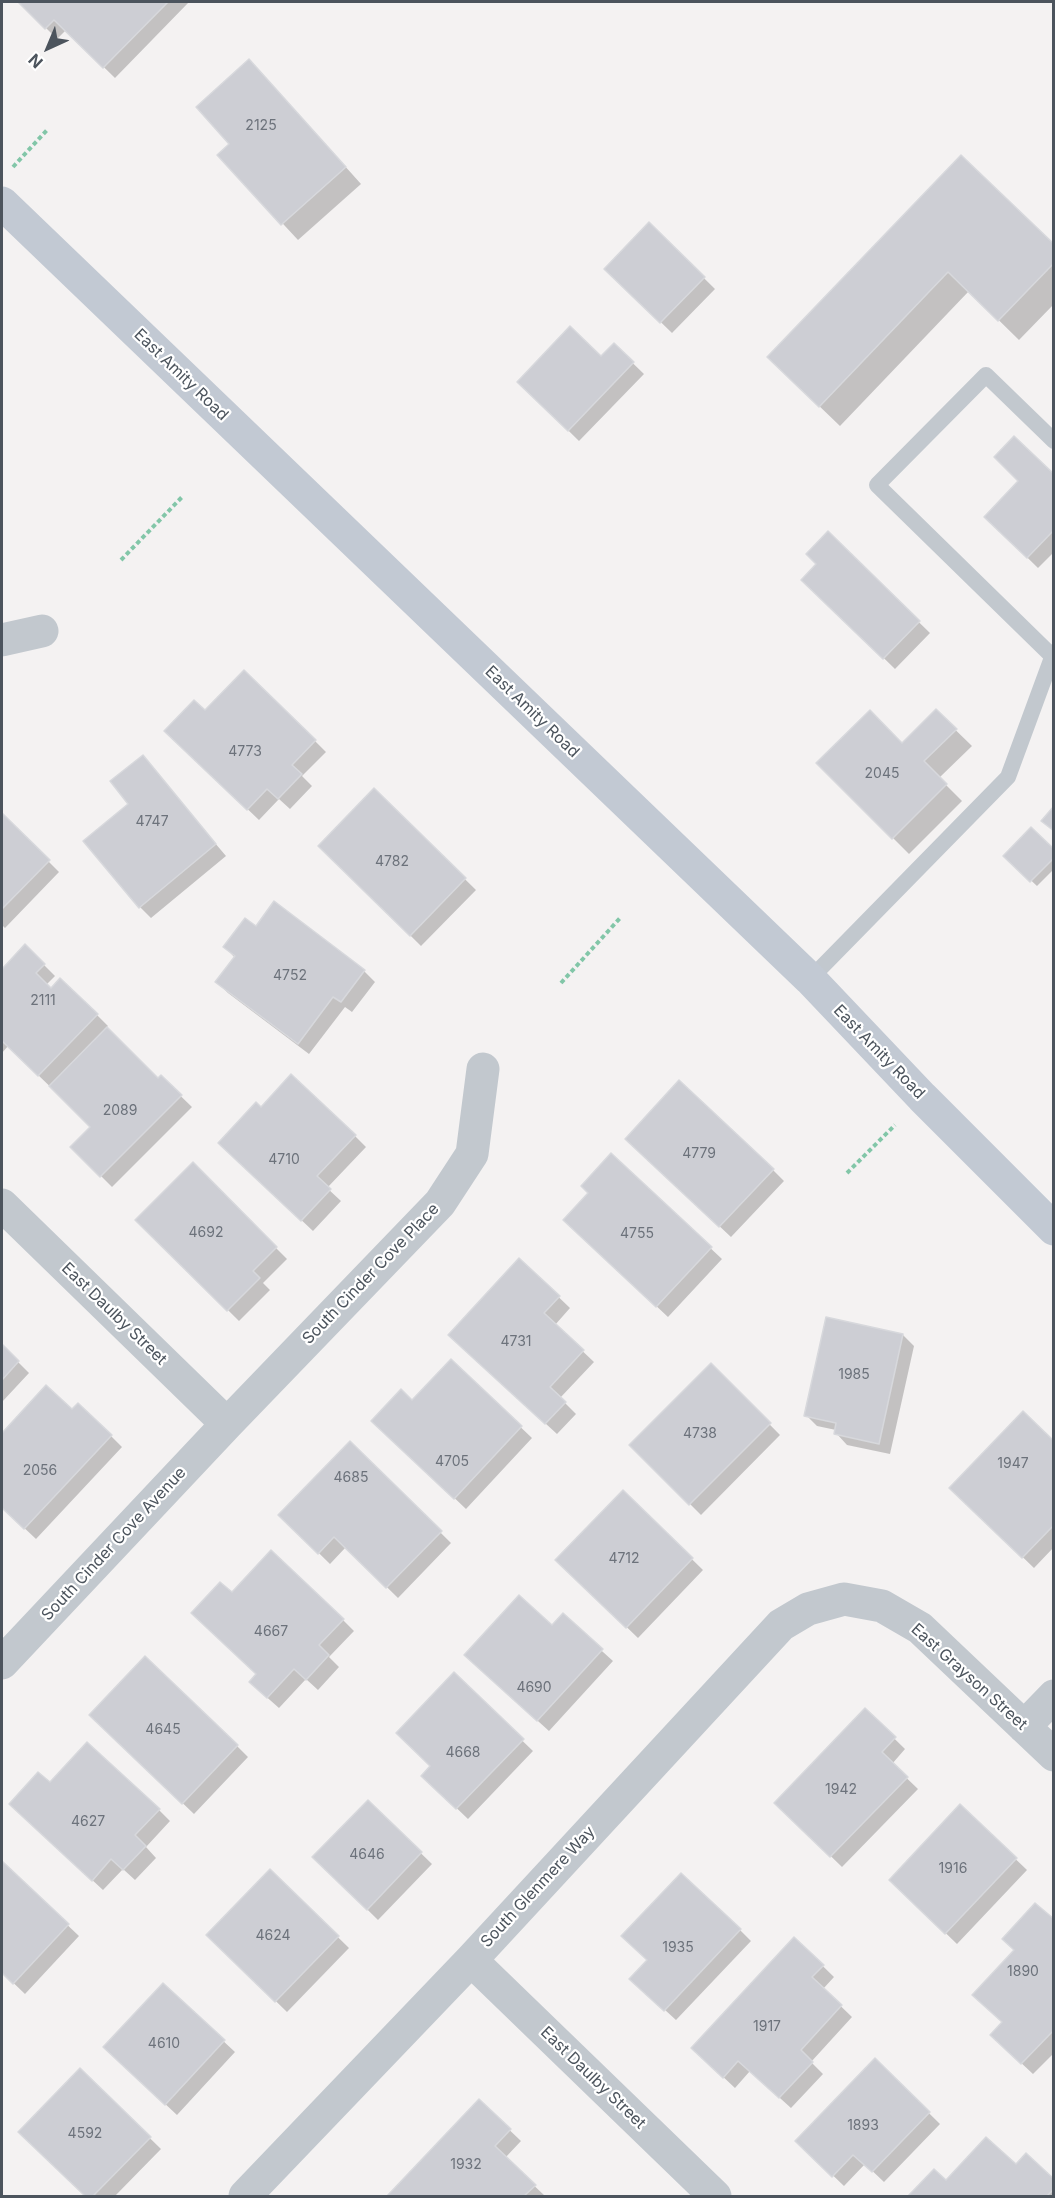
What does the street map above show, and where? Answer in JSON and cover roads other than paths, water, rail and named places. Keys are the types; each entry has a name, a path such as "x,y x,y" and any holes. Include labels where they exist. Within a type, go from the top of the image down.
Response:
{"main road":[{"name":"East Amity Road","path":"2,203 810,980 1053,1229"}],"street":[{"path":"2,640 42,631"},
{"name":"South Cinder Cove Place","path":"227,1424 440,1203 472,1154 483,1069"},
{"name":"East Daulby Street","path":"2,1205 227,1424"},
{"name":"South Cinder Cove Avenue","path":"2,1663 227,1424"},
{"name":"East Grayson Street","path":"844,1599 882,1606 920,1628 1053,1755"},
{"name":"South Glenmere Way","path":"245,2196 471,1960 781,1625 808,1609 844,1599"},
{"path":"1024,1727 1053,1696"},
{"name":"East Daulby Street","path":"471,1960 715,2196"}],"lane":[{"path":"810,980 1008,777 1052,654 877,485 986,375 1053,441"}]}
